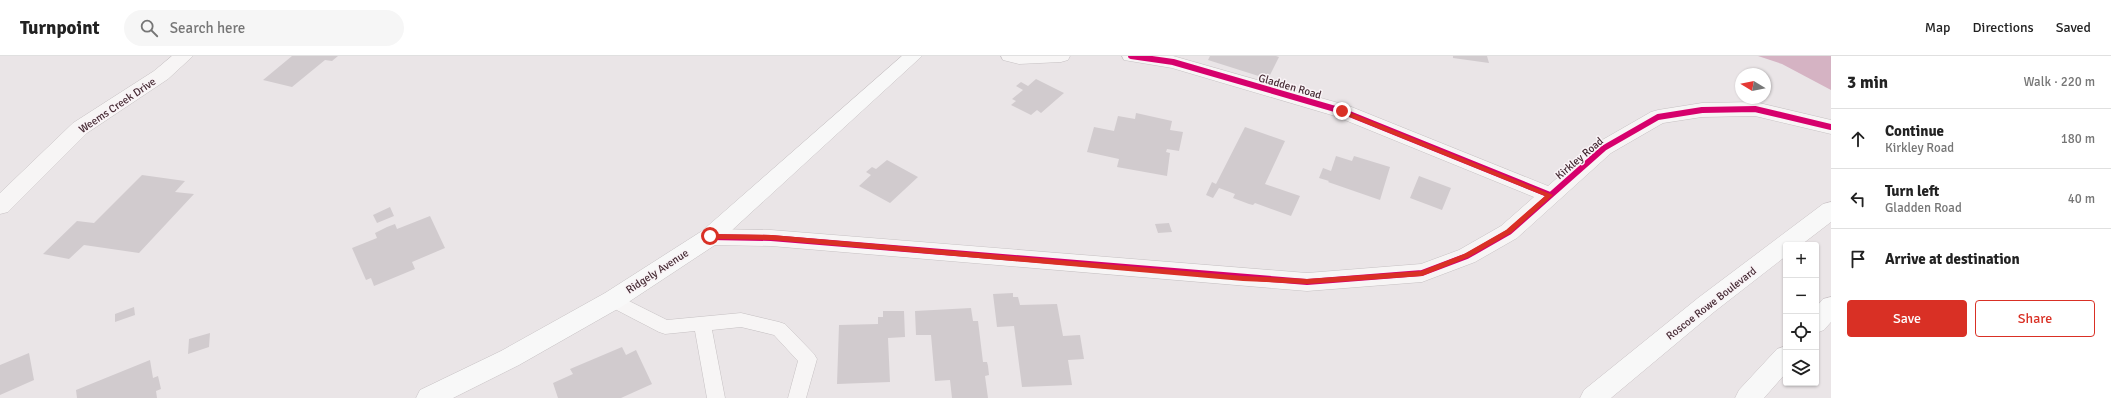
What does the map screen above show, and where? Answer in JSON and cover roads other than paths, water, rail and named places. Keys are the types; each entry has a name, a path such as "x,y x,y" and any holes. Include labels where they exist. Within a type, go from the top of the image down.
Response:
{"main road":[{"name":"Ridgely Avenue","path":"429,398 510,358 613,300 710,236 913,56"},
{"name":"Roscoe Rowe Boulevard","path":"1592,398 1706,305 1831,210"},
{"path":"1819,320 1831,306"},
{"path":"1748,398 1783,359"}],"street":[{"name":"Weems Creek Drive","path":"0,206 80,128 161,75 184,56"},
{"path":"1010,56 1019,58 1061,56"},
{"name":"Gladden Road","path":"1131,56 1173,62 1342,111 1550,195"},
{"name":"Kirkley Road","path":"710,236 772,238 1243,278 1307,282 1422,273 1467,256 1509,232 1604,148 1658,117 1702,110 1755,109 1831,127"}],"lane":[{"path":"613,300 665,327 741,320 779,329 808,359 797,398"},
{"path":"702,323 716,398"}]}
